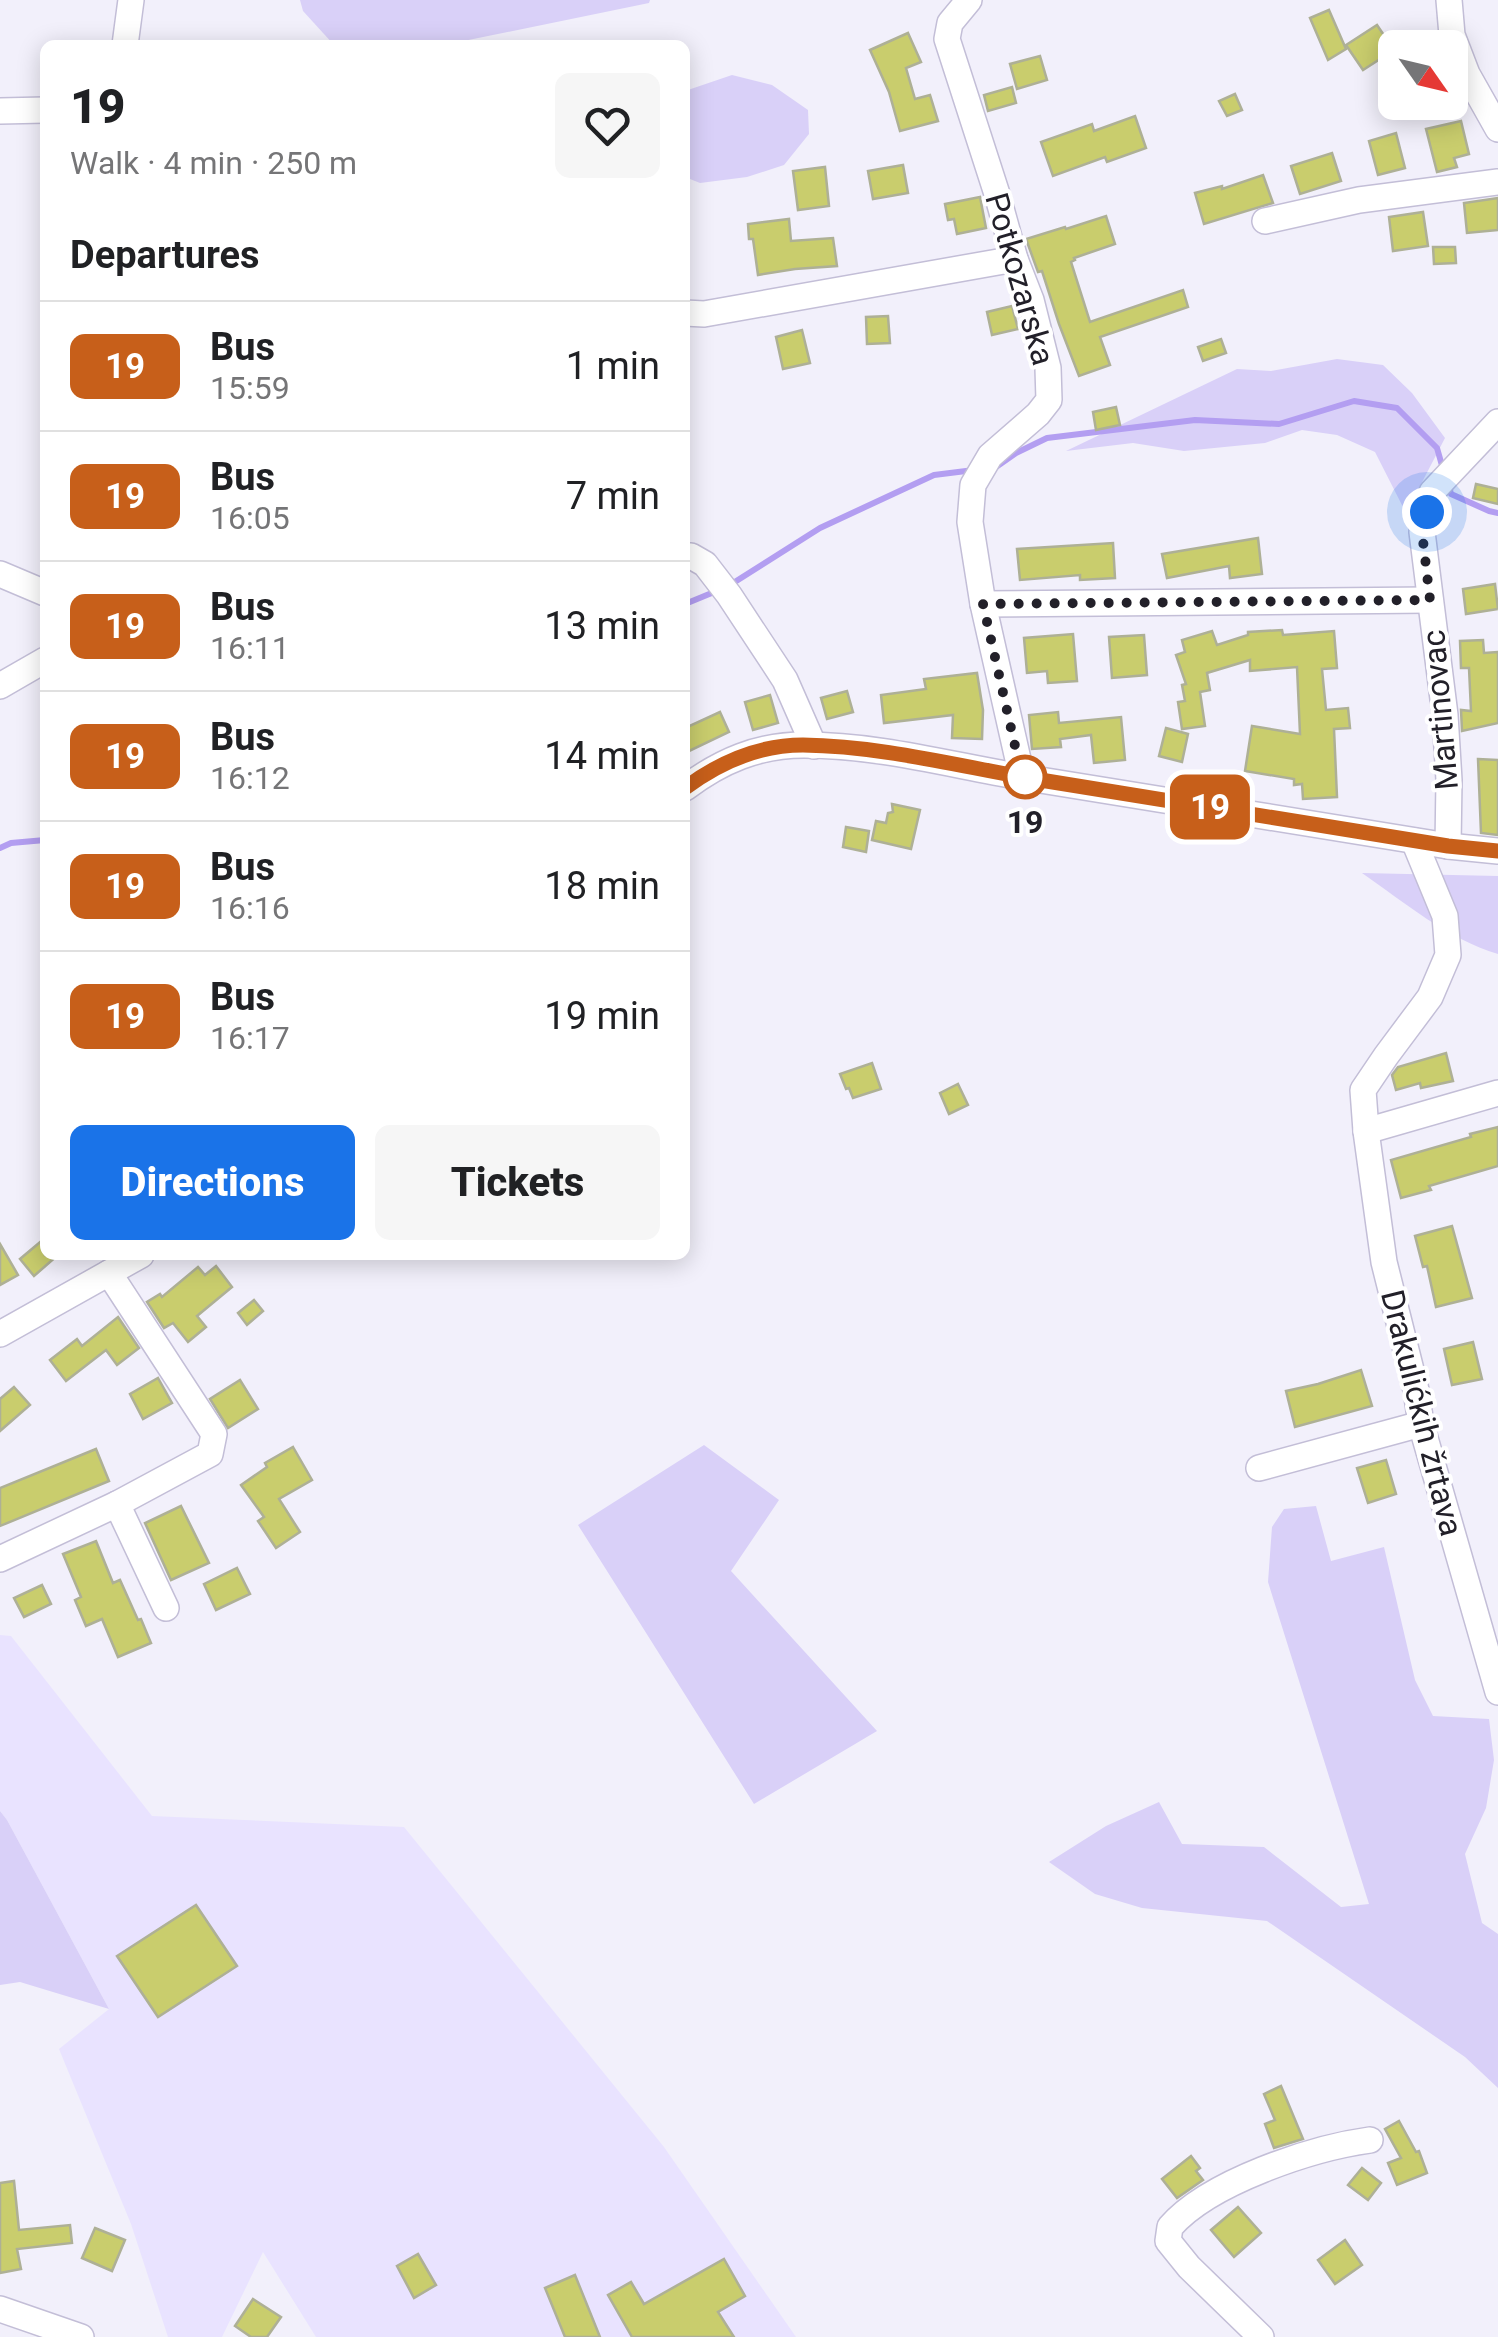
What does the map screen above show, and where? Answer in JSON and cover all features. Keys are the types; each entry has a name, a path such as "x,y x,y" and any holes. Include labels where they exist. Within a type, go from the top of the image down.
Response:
{"street":[{"path":"126,40 131,0"},
{"name":"Potkozarska","path":"969,0 950,23 947,39 1014,259 1031,300 1048,368 1049,400 990,456 973,485 970,522 983,604 1022,777"},
{"path":"1449,0 1452,35 1466,74 1497,125"},
{"path":"0,112 40,110"},
{"path":"1264,220 1359,200 1498,182"},
{"path":"690,313 704,314 1014,259"},
{"name":"Martinovac","path":"1448,846 1445,715 1422,532 1432,492 1498,422"},
{"path":"690,556 706,564 714,574 785,680 814,746"},
{"path":"0,574 40,590"},
{"path":"983,604 1430,600"},
{"path":"0,686 40,663"},
{"path":"690,784 711,768 755,751 803,745 873,749 1414,841 1498,851"},
{"name":"Drakulićkih žrtava","path":"1414,841 1445,916 1448,955 1430,997 1363,1090 1366,1131 1384,1262 1422,1424 1498,1692"},
{"path":"1366,1131 1498,1093"},
{"path":"0,1334 131,1260"},
{"path":"0,1559 117,1504 210,1454 214,1434 109,1273"},
{"path":"1259,1468 1422,1424"},
{"path":"117,1504 166,1608"},
{"path":"1261,2337 1189,2267 1168,2241 1170,2227 1211,2195 1244,2178 1339,2144 1370,2140"},
{"path":"3,2315 81,2337"}],"shaded area":[{"path":"300,0 650,0 468,40 329,40 303,11"},
{"path":"732,75 772,85 808,110 809,134 784,165 747,177 700,183 690,179 690,89"},
{"path":"1337,359 1383,365 1412,393 1445,438 1406,513 1375,452 1337,435 1302,430 1265,443 1184,451 1133,443 1066,451 1237,369 1271,371"},
{"path":"1362,873 1498,876 1498,954 1444,930"},
{"path":"704,1445 779,1500 731,1571 877,1731 754,1804 578,1525"},
{"path":"1316,1506 1331,1561 1384,1547 1415,1680 1433,1716 1489,1719 1494,1760 1486,1808 1465,1854 1482,1923 1498,1934 1498,2088 1465,2057 1267,1921 1142,1908 1095,1894 1049,1862 1106,1826 1159,1802 1182,1844 1264,1847 1341,1907 1369,1904 1268,1582 1272,1527 1284,1509"},
{"path":"0,1635 11,1636 152,1816 404,1827 664,2147 796,2337 316,2337 263,2252 222,2337 168,2337 131,2224 59,2049 109,2009 0,1811"},
{"path":"0,1811 109,2009 20,1982 0,1985"}],"building":[{"path":"1329,10 1346,49 1328,60 1310,18"},
{"path":"1377,25 1380,30 1378,60 1363,70 1346,45"},
{"path":"908,33 921,62 906,68 915,99 930,95 938,121 900,131 889,92 870,50"},
{"path":"1040,56 1047,80 1017,89 1010,64"},
{"path":"1012,87 1016,103 988,111 984,95"},
{"path":"1235,94 1242,110 1227,116 1219,101"},
{"path":"1135,116 1146,148 1107,162 1105,157 1053,176 1041,142 1092,124 1094,131"},
{"path":"1461,121 1469,154 1454,158 1457,167 1437,172 1426,129"},
{"path":"1396,133 1405,168 1378,175 1369,141"},
{"path":"1332,153 1341,181 1300,194 1291,166"},
{"path":"903,165 908,193 873,199 868,171"},
{"path":"825,167 829,206 798,210 793,171"},
{"path":"1263,175 1273,203 1204,224 1195,193 1222,189"},
{"path":"980,197 986,228 957,234 954,219 948,220 945,204"},
{"path":"1498,198 1498,230 1467,233 1464,203"},
{"path":"1423,212 1428,246 1393,251 1389,217"},
{"path":"1106,216 1115,244 1071,262 1090,322 1183,290 1188,307 1100,337 1110,365 1079,376 1042,271 1038,272 1026,239"},
{"path":"789,219 791,241 833,238 837,266 758,275 748,224"},
{"path":"1433,247 1455,247 1456,263 1434,264"},
{"path":"1012,306 1018,329 992,335 987,312"},
{"path":"888,316 890,343 867,344 866,317"},
{"path":"802,330 810,363 783,369 776,337"},
{"path":"1221,339 1226,353 1203,361 1198,347"},
{"path":"1116,407 1120,425 1096,430 1093,412"},
{"path":"1476,484 1498,489 1498,504 1473,498"},
{"path":"1258,538 1262,574 1230,578 1229,566 1167,578 1162,554"},
{"path":"1113,543 1115,578 1080,580 1080,575 1020,580 1017,549"},
{"path":"1495,584 1498,609 1466,614 1463,589"},
{"path":"1282,630 1283,635 1334,631 1337,668 1322,669 1326,710 1348,708 1350,728 1334,729 1337,797 1303,799 1302,784 1294,785 1294,779 1245,771 1252,726 1300,734 1297,667 1250,671 1250,660 1207,673 1210,690 1200,692 1205,726 1182,729 1178,702 1185,701 1182,685 1186,684 1176,655 1185,652 1182,640 1212,631 1217,645 1248,632"},
{"path":"1073,634 1077,681 1048,683 1047,671 1027,673 1024,638"},
{"path":"1144,635 1147,675 1112,678 1109,637"},
{"path":"1483,640 1484,653 1498,652 1498,723 1462,731 1461,710 1471,711 1469,668 1461,668 1460,641"},
{"path":"977,673 983,710 982,739 952,738 953,715 884,723 881,695 926,689 924,679"},
{"path":"847,691 853,712 827,719 821,698"},
{"path":"770,695 778,723 753,730 745,702"},
{"path":"720,712 729,732 690,751 690,726"},
{"path":"1058,712 1059,723 1121,717 1125,760 1094,763 1091,735 1060,739 1061,747 1032,749 1029,715"},
{"path":"1166,728 1188,734 1182,762 1159,756"},
{"path":"1478,759 1498,760 1498,835 1481,833"},
{"path":"892,804 920,810 911,849 872,840 876,821 886,823 888,813 893,812"},
{"path":"846,827 869,831 866,852 843,847"},
{"path":"1446,1053 1453,1081 1421,1088 1420,1083 1396,1090 1392,1075 1398,1067"},
{"path":"872,1063 881,1089 853,1098 840,1074"},
{"path":"958,1084 968,1105 949,1114 940,1093"},
{"path":"1498,1127 1498,1166 1401,1198 1391,1160"},
{"path":"1452,1226 1472,1298 1436,1307 1415,1236"},
{"path":"40,1242 40,1260 52,1260 34,1276 20,1259"},
{"path":"0,1244 18,1275 0,1285"},
{"path":"216,1266 232,1287 197,1316 206,1327 188,1342 173,1323 164,1328 147,1302 160,1294 162,1297 198,1267 205,1275"},
{"path":"254,1300 263,1311 247,1325 238,1313"},
{"path":"118,1317 139,1348 117,1365 106,1350 66,1381 50,1360 77,1339 82,1346"},
{"path":"1473,1342 1482,1379 1452,1385 1444,1349"},
{"path":"1361,1370 1372,1406 1295,1427 1286,1391"},
{"path":"158,1378 172,1403 143,1419 130,1394"},
{"path":"240,1380 258,1409 228,1428 210,1399"},
{"path":"14,1387 30,1405 0,1431 0,1399"},
{"path":"293,1447 312,1480 279,1499 300,1532 276,1548 258,1521 264,1517 241,1485 267,1467 265,1463"},
{"path":"96,1449 109,1481 0,1526 0,1488"},
{"path":"1386,1460 1396,1494 1368,1503 1357,1468"},
{"path":"181,1506 209,1563 171,1580 145,1523"},
{"path":"96,1541 113,1583 120,1580 151,1643 118,1657 102,1619 86,1626 75,1600 81,1597 63,1554"},
{"path":"237,1568 250,1594 216,1610 204,1584"},
{"path":"42,1585 51,1604 24,1617 14,1598"},
{"path":"196,1905 237,1966 158,2017 117,1956"},
{"path":"1281,2086 1303,2139 1274,2148 1265,2124 1275,2120 1264,2094"},
{"path":"1399,2121 1416,2152 1419,2151 1427,2173 1397,2185 1388,2163 1401,2158 1385,2129"},
{"path":"1191,2156 1203,2180 1177,2198 1162,2179"},
{"path":"1362,2168 1381,2183 1368,2200 1348,2185"},
{"path":"14,2181 19,2230 70,2225 72,2243 17,2249 21,2269 0,2273 0,2183"},
{"path":"1238,2207 1261,2233 1234,2257 1211,2230"},
{"path":"95,2228 125,2240 112,2271 82,2258"},
{"path":"1345,2240 1362,2265 1335,2284 1318,2260"},
{"path":"418,2254 436,2285 414,2298 397,2266"},
{"path":"724,2259 745,2296 718,2312 734,2337 632,2337 608,2295 631,2282 644,2304"},
{"path":"575,2275 600,2337 565,2337 545,2288"},
{"path":"253,2299 281,2317 267,2337 251,2337 235,2326"}],"waterway":[{"path":"996,467 1047,438 1195,420 1279,424 1354,401 1397,408 1437,448 1443,469"},
{"path":"730,585 820,528 934,475 974,470"},
{"path":"1449,486 1451,494 1498,513"},
{"path":"690,602 719,590"},
{"path":"0,848 40,840"}],"bus line":[{"name":"19","path":"690,784 711,768 755,751 803,745 873,749 1062,784 1498,851"}],"place":[{"name":"19","path":"1025,777"}],"route":[{"path":"1025,777 983,604 1430,600 1422,532 1427,512"}]}
